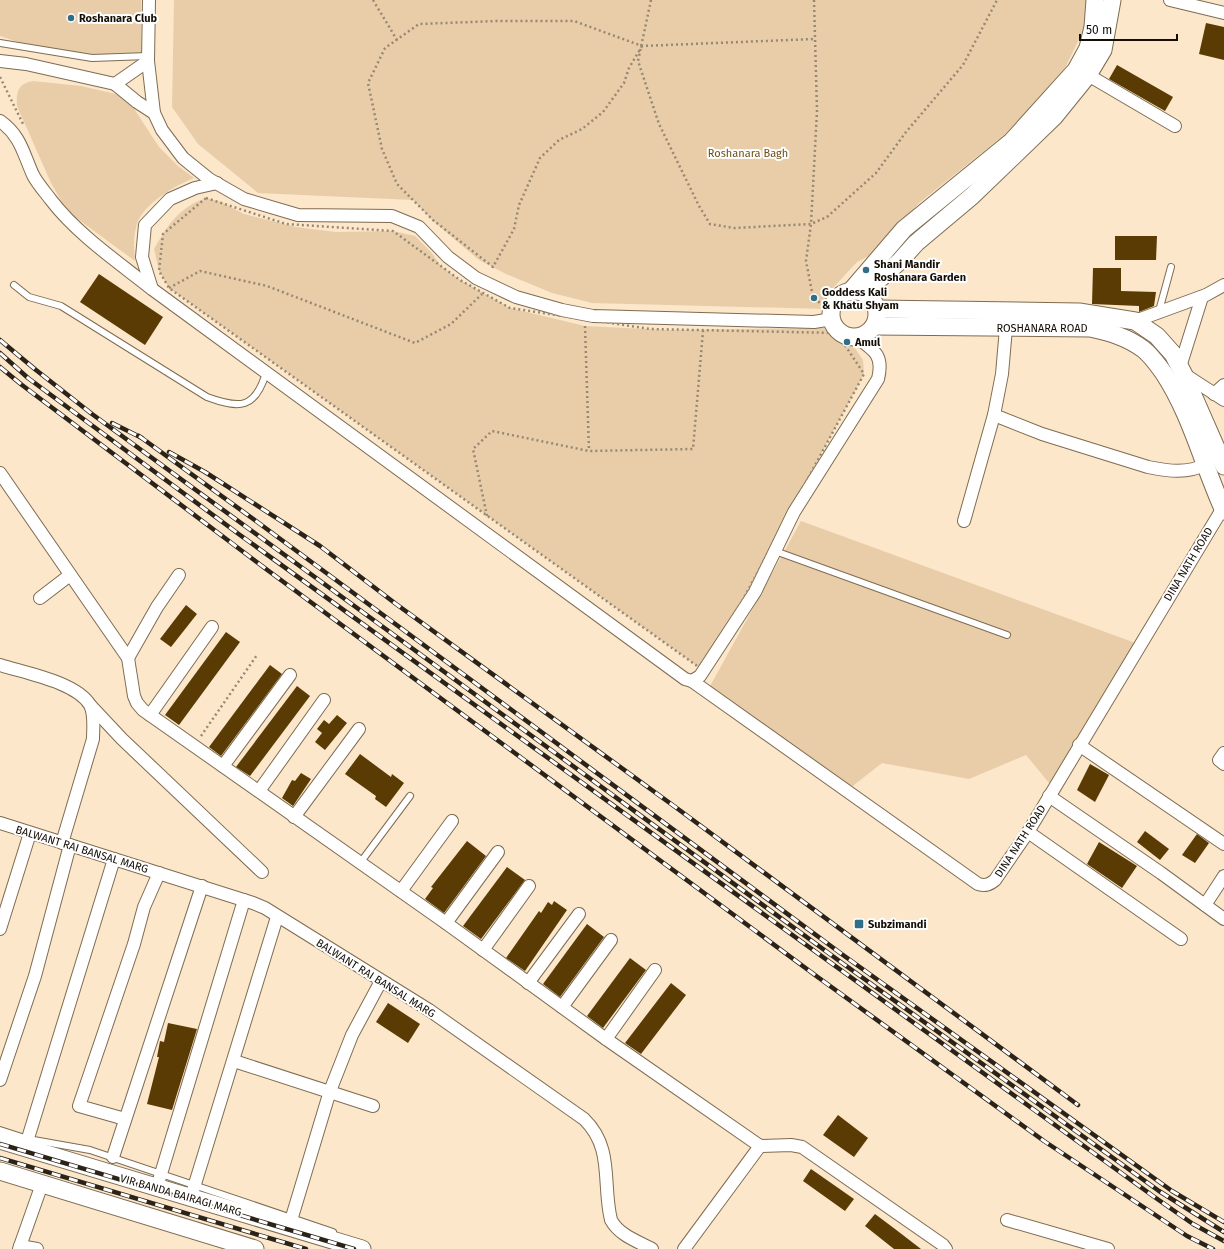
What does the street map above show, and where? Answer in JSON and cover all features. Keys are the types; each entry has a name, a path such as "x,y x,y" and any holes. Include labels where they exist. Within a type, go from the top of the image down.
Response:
{"street":[{"path":"149,0 148,58 154,112 162,130 183,158 216,183 244,199 298,215 392,216 419,226 448,257 476,278 516,297 562,310 593,316 814,322 832,314 840,296 857,293 900,261 916,243 972,196 1054,118 1088,75 1103,50 1112,0"},
{"path":"857,293 904,229 1012,141 1076,70 1088,48 1093,27 1095,0"},
{"path":"1170,0 1224,13"},
{"path":"115,84 148,58"},
{"path":"0,61 26,64 115,84 137,102 154,112"},
{"path":"1088,75 1175,126"},
{"name":"DINA NATH ROAD","path":"0,121 7,126 22,146 33,176 62,213 100,248 152,289 685,679 692,681 978,884 984,886 995,880 1028,832 1223,508"},
{"path":"152,289 142,257 145,225 170,199 195,188 216,183"},
{"path":"1135,321 1159,311 1220,291"},
{"path":"856,337 865,334 874,326 877,319 877,309 872,300 857,293"},
{"path":"1202,297 1182,370 1219,397 1224,385"},
{"name":"ROSHANARA ROAD","path":"877,309 1079,312 1135,321 1157,336 1172,354 1182,370 1224,466"},
{"path":"692,681 700,676 755,592 794,512 878,379 880,363 877,352 856,337 846,335 839,331 832,314"},
{"name":"ROSHANARA ROAD","path":"874,326 1090,328 1112,332 1144,350 1156,362 1170,382 1180,402 1223,508"},
{"path":"964,521 994,415 1002,374 1006,328"},
{"path":"994,415 1042,434 1148,467 1185,471 1197,469 1206,464"},
{"path":"0,473 128,658 134,696 141,708 446,923 606,1039 760,1146 792,1145 802,1147 937,1241 946,1249"},
{"path":"40,598 70,575"},
{"path":"128,658 157,608 179,576"},
{"path":"150,715 212,627"},
{"path":"0,665 60,684 77,692 122,739 262,872"},
{"path":"223,766 290,675"},
{"path":"259,791 324,700"},
{"path":"0,1080 35,976 66,844 93,739 94,721 90,706"},
{"path":"294,817 359,729"},
{"path":"1079,745 1224,844"},
{"path":"1224,753 1219,760 1224,764"},
{"path":"1049,796 1162,873 1224,919"},
{"path":"401,891 452,821"},
{"name":"BALWANT RAI BANSAL MARG","path":"0,823 202,886 265,908 277,917 436,1015 584,1119 593,1128 603,1146 612,1220 615,1227 621,1233 652,1249"},
{"path":"1028,832 1181,939"},
{"path":"0,929 30,833"},
{"path":"446,923 498,852"},
{"path":"26,1143 114,859"},
{"path":"125,1119 79,1106 132,951 144,907 159,873"},
{"path":"1204,905 1224,876"},
{"path":"113,1157 202,886"},
{"path":"483,950 529,886"},
{"path":"159,1180 244,900"},
{"path":"528,982 579,914"},
{"path":"193,1191 277,917"},
{"path":"562,1007 611,940"},
{"path":"606,1039 656,970"},
{"path":"290,1222 330,1091 352,1035 381,981"},
{"path":"234,1061 373,1106"},
{"name":"VIR BANDA BAIRAGI MARG","path":"0,1140 26,1143 159,1180 359,1245"},
{"path":"684,1249 760,1146"},
{"path":"0,1172 255,1249"},
{"path":"37,1249 19,1248 42,1184"},
{"path":"1007,1220 1108,1249"}],"lane":[{"path":"0,43 92,58 148,58"},
{"path":"1159,311 1171,267"},
{"path":"14,285 29,296 61,306 207,397 218,401 235,404 246,402 255,398 261,390 266,373"},
{"path":"775,551 1007,635"},
{"path":"360,863 410,796"},
{"path":"0,1130 26,1143 90,1150 113,1157 159,1180"},
{"path":"290,1222 337,1233"}],"path":[{"path":"373,0 397,40"},
{"path":"651,0 638,61 659,124 699,206 710,224 734,228 811,224 827,217 876,173 906,132 963,65 997,0"},
{"path":"814,0 817,111 811,224 806,261 813,296 832,314"},
{"path":"642,46 629,68 624,82 602,112 582,129 559,140 540,158 519,205 514,229 493,267 433,220 397,184 382,150 368,82 385,48 419,24 497,21 574,21 642,46 814,39"},
{"path":"0,77 27,131"},
{"path":"206,198 286,224 393,231 460,280 510,308 650,329 837,333 864,374 739,607 700,668 168,288 159,271 163,234 206,198"},
{"path":"168,288 200,271 267,286 415,343 451,324 483,293"},
{"path":"585,326 589,451"},
{"path":"487,517 473,449 492,431 589,451 693,449 704,330"},
{"path":"194,746 257,655"}],"green space":[{"name":"Roshanara Club","path":"0,0 141,0 141,54 110,60 45,51 0,36"},
{"name":"Roshanara Bagh","path":"174,0 1086,0 1086,25 1063,72 1024,119 919,203 873,254 857,262 832,289 826,309 592,303 552,293 506,274 479,260 433,221 413,200 258,193 198,144 172,107"},
{"path":"33,81 81,86 120,95 129,101 159,147 178,166 194,178 178,185 161,196 146,209 140,217 135,233 135,261 67,211 51,183 17,106 19,89 24,84"},
{"path":"206,198 221,202 244,214 296,227 336,232 393,231 415,236 431,252 441,266 460,280 510,308 585,326 667,330 824,328 837,333 854,347 863,360 864,374 739,607 700,668 169,288 159,271 154,249 169,225 181,212 196,202"},
{"path":"801,521 1141,645 1059,795 1026,755 969,779 882,763 849,789 709,688"}],"building":[{"path":"1206,23 1224,27 1224,60 1199,54"},
{"path":"1117,65 1173,97 1165,111 1109,79"},
{"path":"1115,236 1157,236 1156,260 1115,260"},
{"path":"1093,268 1121,268 1121,291 1156,292 1154,306 1139,312 1139,306 1092,304"},
{"path":"99,274 163,317 145,345 80,302"},
{"path":"186,605 197,614 171,647 160,639"},
{"path":"226,632 240,642 179,725 165,715"},
{"path":"270,665 282,674 221,756 209,747"},
{"path":"297,686 310,696 250,776 236,767"},
{"path":"337,715 347,723 325,750 315,742 322,733 317,729 324,720 329,724"},
{"path":"360,754 391,777 392,774 404,783 386,807 375,799 376,796 345,774"},
{"path":"1090,764 1109,775 1095,802 1077,790"},
{"path":"301,773 311,779 293,806 282,798 292,780 295,781"},
{"path":"1145,831 1169,849 1160,860 1137,842"},
{"path":"1197,834 1209,843 1195,863 1182,855"},
{"path":"467,841 486,856 444,913 425,899 433,888 431,887"},
{"path":"1099,842 1137,866 1122,888 1087,864"},
{"path":"507,867 525,880 481,939 463,926"},
{"path":"554,901 567,910 525,971 506,958 539,911 541,913 548,902 552,905"},
{"path":"587,924 604,937 560,997 543,984"},
{"path":"630,958 646,970 603,1028 587,1016"},
{"path":"671,983 686,995 641,1054 625,1043"},
{"path":"388,1003 420,1024 408,1043 376,1022"},
{"path":"168,1023 197,1029 172,1110 147,1104 159,1057 157,1057 160,1041 164,1042"},
{"path":"838,1115 868,1138 854,1157 823,1135"},
{"path":"811,1169 854,1199 845,1211 803,1181"},
{"path":"875,1214 921,1249 894,1249 865,1226"}],"railway":[{"path":"0,340 92,414 838,960 1159,1191 1224,1232"},
{"path":"0,353 28,378 240,535 1153,1196 1193,1224 1224,1241"},
{"path":"0,367 266,569 819,978 1044,1141 1187,1236 1213,1249"},
{"path":"112,423 142,438"},
{"path":"139,436 843,955 1172,1191 1224,1222"},
{"path":"169,452 205,472 320,546 396,604 678,809 1078,1105"},
{"path":"0,1144 354,1249"},
{"path":"0,1158 306,1249"}],"place":[{"name":"Roshanara Club","path":"71,18"},
{"name":"Shani Mandir Roshanara Garden","path":"866,270"},
{"name":"Goddess Kali & Khatu Shyam","path":"814,298"},
{"name":"Amul","path":"847,342"},
{"name":"Subzimandi","path":"859,924"}]}
